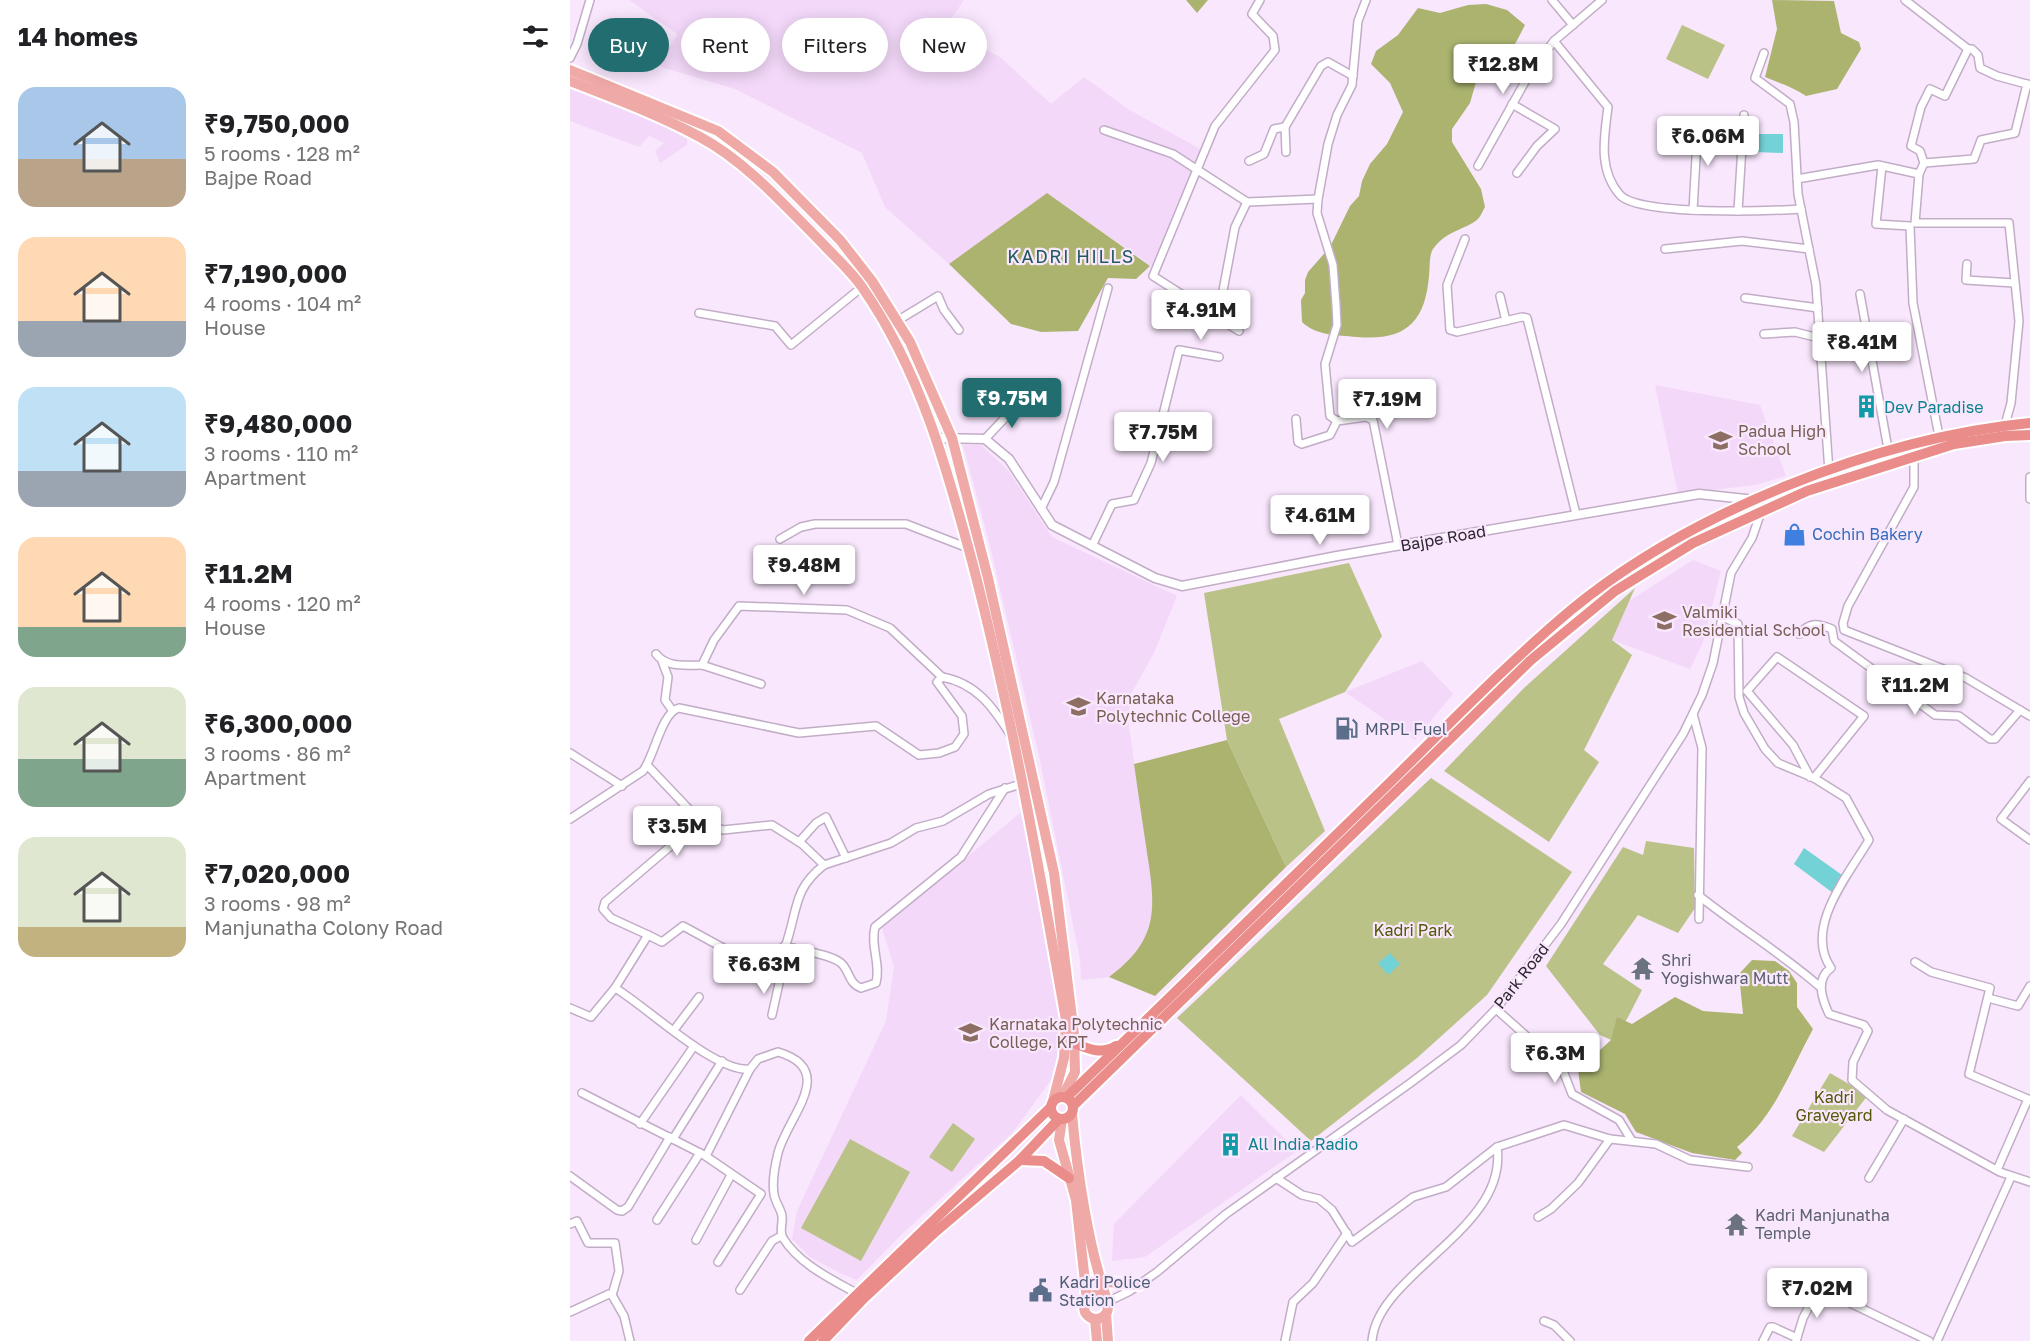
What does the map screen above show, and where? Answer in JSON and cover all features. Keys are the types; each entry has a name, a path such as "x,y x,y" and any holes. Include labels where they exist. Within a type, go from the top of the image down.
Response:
{"highway":[{"path":"823,1341 864,1298 934,1233 1020,1160 1063,1107 1127,1039 1521,654 1572,610 1658,549 1755,500 1888,449 1939,436 2030,423"},
{"path":"808,1341 856,1293 1063,1107 1545,648 1615,591 1693,543 1807,491 1914,455 1964,442 2030,435"},
{"path":"1074,1042 1095,1051 1111,1050 1127,1039"},
{"path":"1020,1160 1044,1161 1069,1178"}],"main road":[{"path":"570,70 692,118 718,131 773,172 840,240 872,281 910,342 952,438 988,579 1020,748 1024,783 1074,1042 1075,1071 1063,1107 1075,1154 1099,1278 1107,1301 1100,1316 1097,1341"},
{"path":"570,81 648,112 703,139 728,156 779,201 845,266 862,287 914,381 937,438 1054,873 1070,1025 1064,1058 1063,1107 1059,1140 1076,1200 1087,1300 1084,1307 1086,1314 1100,1316"},
{"path":"1099,1278 1108,1282 1139,1285"},
{"path":"1087,1300 1095,1294 1107,1301"},
{"path":"1100,1316 1108,1341"}],"street":[{"path":"570,58 577,44 590,0"},
{"path":"1239,331 1153,276 1196,168 1220,118 1254,80 1275,50 1273,36 1252,14 1260,0"},
{"path":"1366,0 1358,21 1353,76 1328,144 1318,199 1317,213 1333,265 1336,325 1325,364 1330,416 1337,421 1366,417 1373,420 1398,545"},
{"path":"1552,0 1573,25"},
{"path":"1478,166 1531,71 1554,41 1602,0"},
{"path":"1905,0 1968,50 1978,55 1980,68 1997,76 2028,84 2015,133 1981,140 1974,159 1924,163"},
{"path":"1554,41 1608,107 1604,157 1608,177 1621,196 1634,203 1693,210 1801,209"},
{"path":"1968,50 1945,96 1930,89 1921,107 1911,146 1920,151 1924,163 1919,174 1915,223 2009,224 2019,321 2011,403 2005,425"},
{"path":"1764,53 1755,78 1790,104 1794,122 1797,179 1818,308 1829,472"},
{"path":"1286,152 1285,128 1325,63 1353,76"},
{"path":"1512,104 1555,129 1537,146 1517,173"},
{"path":"1738,211 1744,115"},
{"path":"1693,210 1698,123"},
{"path":"1249,161 1264,154 1274,129 1285,128"},
{"path":"1104,130 1173,154 1247,202 1318,199"},
{"path":"1797,179 1882,166 1919,174"},
{"path":"1882,166 1876,224 1910,226 1913,303 1939,436"},
{"path":"1218,317 1235,227 1247,202"},
{"path":"1465,239 1447,285 1450,330 1457,332 1522,317 1527,318 1576,514"},
{"path":"1665,249 1742,241 1809,249"},
{"path":"1967,264 1966,280 2014,283"},
{"path":"699,313 775,326 791,345 862,287"},
{"path":"1041,508 1054,482 1108,288"},
{"path":"1860,294 1888,449"},
{"path":"897,321 938,296 944,310 959,330"},
{"path":"1500,296 1506,321"},
{"path":"1745,298 1818,308"},
{"path":"1764,334 1795,332 1819,338"},
{"path":"1092,546 1112,504 1134,500 1151,463 1179,350 1219,357"},
{"path":"937,438 985,439 1019,404 1035,407"},
{"path":"1296,418 1298,442 1302,444 1330,435 1337,421"},
{"name":"Bajpe Road","path":"985,439 1009,459 1052,525 1155,578 1182,586 1398,545 1699,494 1755,500"},
{"path":"1914,455 1914,487 1848,606 1843,623 1844,630 1966,678 2030,716"},
{"path":"2030,477 2030,499"},
{"path":"1755,500 1761,512"},
{"name":"Park Road","path":"1107,1301 1139,1285 1226,1214 1461,1045 1496,1009 1561,924 1693,714 1713,663 1731,573 1752,538 1761,512"},
{"path":"780,539 801,527 815,524 906,524 968,548"},
{"path":"702,665 714,640 739,606 847,610 890,628 942,677 954,679 974,690 990,704 1020,748"},
{"path":"1721,616 1738,624 1737,685 1744,713 1765,749 1778,763 1812,778 1846,798 1869,840 1840,887 1823,924 1825,960 1831,968 1824,972 1819,986"},
{"path":"1799,634 1806,627 1818,623 1832,628 1834,641 1935,715 1959,716 1990,739 1995,739 2020,710"},
{"path":"656,654 662,661 668,677 665,700 672,710"},
{"path":"1777,657 1864,716 1812,778 1793,745 1747,691 1777,657"},
{"path":"662,661 674,665 702,665 761,684"},
{"path":"570,819 622,786 647,765 672,710 679,708 799,733 876,726 919,755 939,753 955,747 964,734 962,716 937,682 942,677"},
{"path":"1693,714 1702,748 1699,919"},
{"path":"570,753 622,786"},
{"path":"647,765 700,821 723,830 772,825 799,842 825,865"},
{"path":"2030,781 2001,819 2030,840"},
{"path":"772,1015 784,946 799,892 825,865 891,843 916,828 943,821 989,794 1024,783"},
{"path":"784,946 833,958 842,963 855,986 861,988 876,983 879,971 872,936 875,927 961,857 1005,788"},
{"path":"799,842 816,823 826,817 846,858"},
{"path":"700,821 605,902 603,909 611,918 662,942 683,926 780,979"},
{"path":"1698,895 1771,947 1819,986 1829,1014 1864,1026 1868,1031 1853,1062 1852,1080 1876,1102 2010,1177 2030,1182"},
{"path":"570,1008 591,1017 615,988 648,934"},
{"path":"1915,962 1931,972 1990,988 1969,1074 2029,1099 1997,1170"},
{"path":"1988,998 2018,1006 2030,986"},
{"path":"615,988 631,997 694,1046 736,1068 750,1069"},
{"path":"674,1030 699,997"},
{"path":"1496,1009 1562,1068 1572,1094 1619,1120 1632,1141"},
{"path":"640,1124 694,1046"},
{"path":"657,1221 702,1154 750,1069 759,1059 778,1052 801,1061 806,1070 808,1083 778,1151 774,1195 782,1215 781,1236 792,1251 812,1267 856,1293"},
{"path":"570,1176 617,1210 622,1211 627,1207 722,1061"},
{"path":"582,1093 702,1154 761,1194 718,1262"},
{"path":"1869,1178 1904,1119"},
{"path":"1276,1178 1302,1195 1319,1199 1332,1210 1352,1242 1413,1197 1446,1187 1497,1148 1564,1125 1610,1139 1656,1144 1690,1160 1748,1167"},
{"path":"1538,1217 1551,1209 1578,1183 1610,1139"},
{"path":"1372,1341 1384,1307 1452,1239 1488,1198 1496,1174 1497,1148"},
{"path":"696,1240 731,1175"},
{"path":"1937,1341 2010,1177"},
{"path":"570,1224 577,1221 588,1243 615,1243 620,1271 612,1295 624,1316 630,1341"},
{"path":"1285,1341 1293,1302 1313,1283 1347,1233"},
{"path":"740,1290 772,1241 781,1236"},
{"path":"1763,1341 1770,1327 1797,1340 1803,1318 1819,1288 1929,1341"},
{"path":"570,1312 609,1294 612,1295"},
{"path":"1544,1321 1554,1324 1570,1341"}],"shaded area":[{"path":"629,0 964,0 952,18 900,18 900,72 987,72 987,50 1000,57 1051,104 1084,77 1128,109 1202,150 1160,272 1047,193 949,264 885,207 862,153 735,89 669,69 669,47 677,34 669,28 669,18 654,18"},
{"path":"1186,0 1208,0 1197,13"},
{"path":"1772,0 1834,1 1841,33 1859,42 1861,49 1837,89 1806,96 1765,77 1777,29"},
{"path":"1486,4 1507,10 1525,25 1513,48 1480,68 1470,103 1452,129 1452,142 1481,189 1485,207 1481,215 1473,223 1444,238 1433,249 1423,306 1410,326 1388,336 1374,337 1334,335 1308,327 1302,322 1301,300 1305,293 1305,280 1308,272 1330,247 1350,206 1359,196 1362,181 1370,164 1387,144 1403,112 1390,83 1371,64 1376,51 1398,35 1418,8 1440,13 1468,5"},
{"path":"570,89 661,125 687,139 687,145 660,163 655,151 664,143 649,136 639,147 570,121"},
{"path":"1755,134 1783,134 1783,153 1755,152"},
{"path":"1047,193 1150,266 1136,279 1108,278 1078,331 1041,332 1011,324 949,264"},
{"name":"Padua High School","path":"1655,385 1760,405 1786,476 1755,485 1678,494"},
{"name":"Karnataka Polytechnic College","path":"963,445 981,445 1008,470 1052,537 1177,596 1154,653 1131,694 1128,720 1155,902 1145,938 1129,962 1109,977 1081,980 1080,959 1039,756 990,546"},
{"name":"Valmiki Residential School","path":"1693,560 1721,571 1703,642 1690,669 1612,640 1629,601"},
{"path":"1422,661 1453,694 1415,740 1345,692"},
{"path":"1227,740 1286,867 1155,996 1109,977 1126,963 1138,948 1151,919 1151,885 1134,764"},
{"name":"Karnataka Polytechnic College, KPT","path":"1027,807 1049,927 1062,1045 1051,1080 1013,1132 901,1235 857,1280 810,1257 792,1239 797,1211 886,1021 894,967 882,928"},
{"path":"1804,848 1842,875 1833,893 1794,864"},
{"path":"1390,953 1400,964 1388,975 1378,963"},
{"path":"1752,960 1775,961 1789,971 1797,983 1797,1007 1813,1029 1772,1107 1750,1135 1737,1147 1742,1153 1735,1160 1692,1153 1636,1132 1625,1114 1581,1092 1578,1070 1611,1040 1617,1017 1632,1024 1675,997 1703,1011 1743,1014 1739,974"},
{"path":"1241,1095 1297,1151 1145,1257 1112,1261 1114,1224"}],"green space":[{"path":"1682,25 1725,45 1708,79 1666,59"},
{"path":"1349,563 1382,636 1345,692 1279,719 1325,831 1286,867 1227,740 1204,593"},
{"path":"1635,588 1612,640 1632,655 1584,750 1599,762 1549,842 1444,771 1524,688"},
{"name":"Kadri Park","path":"1431,778 1572,872 1487,995 1417,1058 1311,1141 1177,1018"},
{"path":"1646,841 1694,848 1695,908 1678,933 1638,915 1603,964 1642,990 1627,1019 1611,1040 1600,1035 1546,966 1623,847 1643,855"},
{"name":"Kadri Graveyard","path":"1830,1073 1868,1095 1824,1152 1792,1136"},
{"path":"953,1123 975,1139 952,1172 929,1157"},
{"path":"850,1139 910,1172 861,1261 801,1228"}],"place":[{"name":"Dev Paradise","path":"1866,407"},
{"name":"Padua High School","path":"1720,440"},
{"name":"Cochin Bakery","path":"1794,534"},
{"name":"Valmiki Residential School","path":"1664,621"},
{"name":"Karnataka Polytechnic College","path":"1078,707"},
{"name":"MRPL Fuel","path":"1347,729"},
{"name":"Shri Yogishwara Mutt","path":"1643,969"},
{"name":"Karnataka Polytechnic College, KPT","path":"971,1033"},
{"name":"All India Radio","path":"1230,1144"},
{"name":"Kadri Manjunatha Temple","path":"1737,1224"},
{"name":"Kadri Police Station","path":"1041,1291"}],"district":[{"name":"KADRI HILLS","path":"1071,257"}]}
